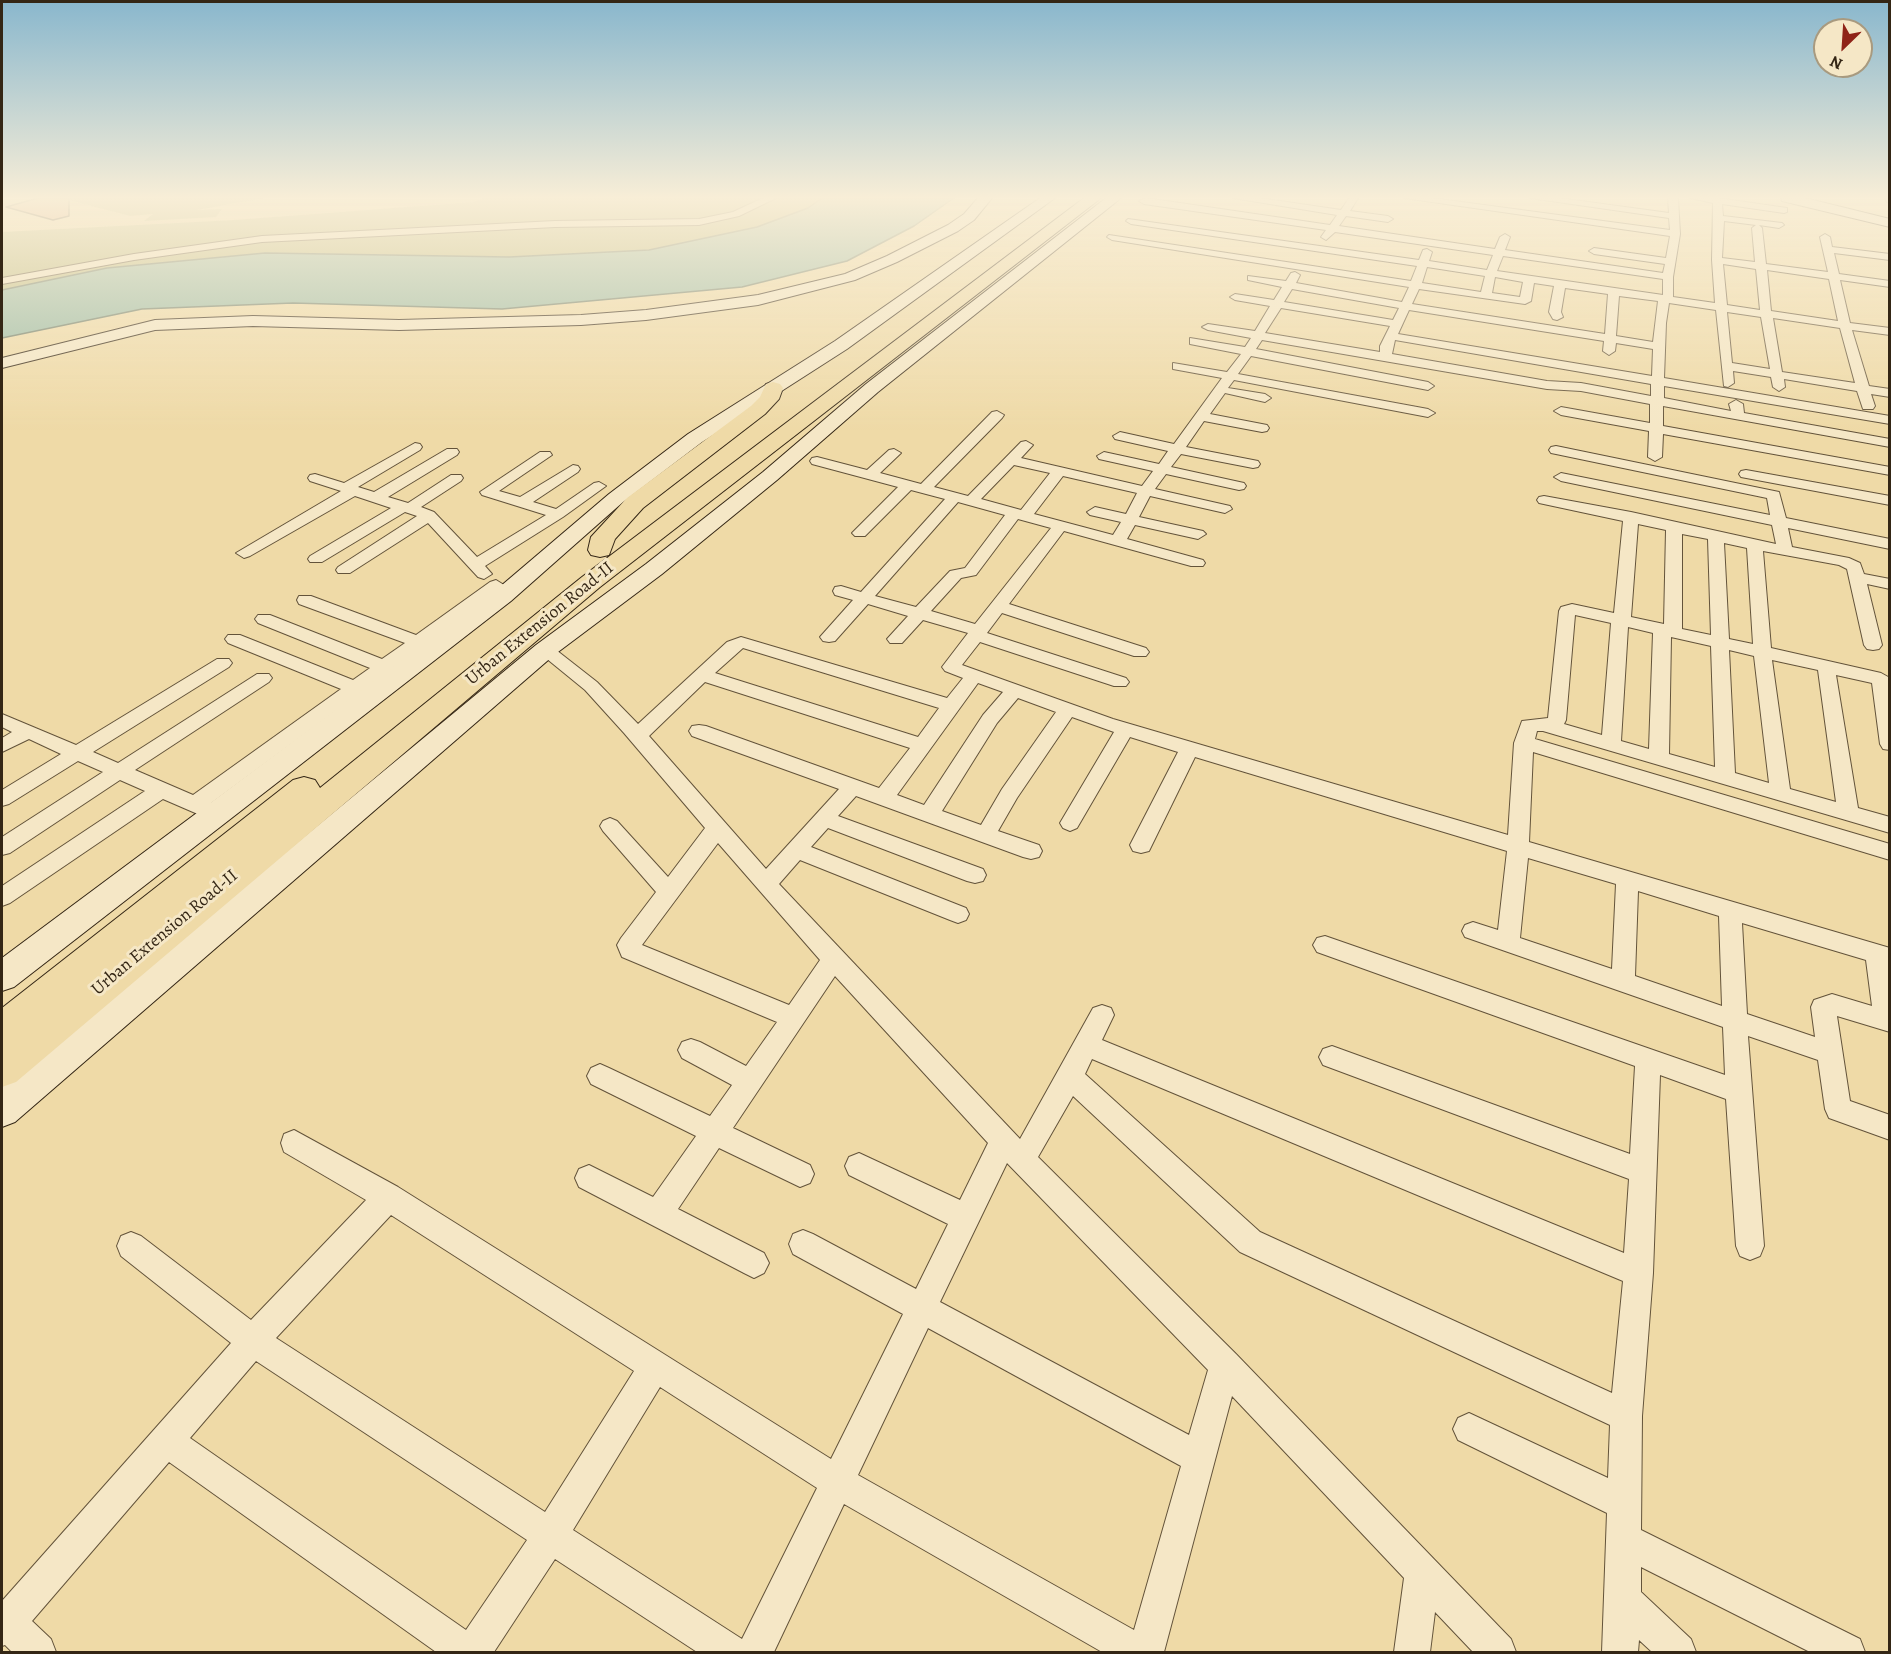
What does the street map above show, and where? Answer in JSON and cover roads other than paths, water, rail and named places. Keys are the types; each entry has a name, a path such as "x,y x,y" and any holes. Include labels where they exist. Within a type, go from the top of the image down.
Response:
{"highway":[{"path":"818,383 968,275"},
{"name":"Urban Extension Road-II","path":"2,1030 579,575 989,275"},
{"path":"579,575 634,563 674,537 807,429 873,388"},
{"name":"Urban Extension Road-II","path":"2,1070 579,575 600,550 603,537 635,503 770,399 781,396"}],"street":[{"path":"2,281 34,275"},
{"path":"2,363 155,325 253,321 399,325 581,320 646,315 758,300 852,275"},
{"path":"205,809 499,590 695,438 781,396 841,345 940,275"},
{"path":"2,1110 545,650 654,569 873,388 1017,275"},
{"path":"1118,541 1146,491 1248,352 1295,275"},
{"path":"1349,275 1526,301 1529,279"},
{"path":"1390,341 1419,275"},
{"path":"1486,296 1491,275"},
{"path":"1505,275 1890,332"},
{"path":"1656,275 1668,277 1668,299"},
{"path":"1718,275 1726,366 1737,416"},
{"path":"1761,275 1779,389"},
{"path":"1827,275 1890,284"},
{"path":"1833,276 1868,406"},
{"path":"1252,278 1405,306 1659,346"},
{"path":"1557,317 1560,283"},
{"path":"1609,352 1614,291"},
{"path":"1235,297 1277,304 1390,341 1656,401 1890,443"},
{"path":"1655,457 1658,381 1653,360 1659,346 1663,302 1668,299"},
{"path":"1218,316 1262,330"},
{"path":"1208,327 1487,347 1658,381 1731,389 1890,420"},
{"path":"1194,342 1428,386"},
{"path":"1177,366 1428,413"},
{"path":"1726,366 1890,393"},
{"path":"1221,389 1265,398"},
{"path":"1561,411 1890,471"},
{"path":"924,489 997,415"},
{"path":"1201,416 1262,428"},
{"path":"1120,436 1253,464"},
{"path":"1785,551 1775,497 1770,494 1555,444 1655,457 1890,501"},
{"path":"829,637 864,598 963,499 1012,460 1026,445"},
{"path":"244,553 415,447"},
{"path":"377,497 452,452"},
{"path":"869,475 894,453"},
{"path":"545,455 487,490 488,493 558,514"},
{"path":"1104,456 1239,486"},
{"path":"1012,460 1225,509"},
{"path":"817,461 1197,563"},
{"path":"521,503 573,469"},
{"path":"896,639 956,574 970,572 1059,471"},
{"path":"315,477 429,515 499,590"},
{"path":"1561,477 1887,543 1890,559"},
{"path":"316,559 456,478"},
{"path":"860,533 908,485"},
{"path":"475,566 599,486"},
{"path":"1544,500 1854,566 1881,647 1890,744"},
{"path":"1095,512 1198,534"},
{"path":"344,570 429,515"},
{"path":"1611,744 1631,517"},
{"path":"1060,525 951,667 1125,729 1883,956 1886,1016 1890,1021"},
{"path":"1661,759 1659,755 1674,526"},
{"path":"1716,536 1725,778"},
{"path":"1755,544 1762,651 1780,793"},
{"path":"1857,577 1890,584"},
{"path":"2,977 382,666 416,641 499,590"},
{"path":"841,591 919,613 1120,682"},
{"path":"305,600 416,641"},
{"path":"998,606 1140,652"},
{"path":"1508,943 1518,846 1524,743 1529,725 1555,723 1557,720 1567,611 1572,609 1826,666 1884,692"},
{"path":"264,619 382,666"},
{"path":"234,639 355,688"},
{"path":"637,736 733,646 741,642 952,706"},
{"path":"545,650 591,686 834,959 1013,1150 1225,1365 1498,1653"},
{"path":"2,799 223,663"},
{"path":"1826,666 1848,813"},
{"path":"702,675 922,745"},
{"path":"884,797 974,675"},
{"path":"2,847 263,678"},
{"path":"929,813 990,719 1015,690"},
{"path":"986,834 1009,794 1068,709"},
{"path":"2,720 205,809"},
{"path":"1543,725 1890,825"},
{"path":"1070,823 1125,729"},
{"path":"699,731 1031,851"},
{"path":"2,746 27,732"},
{"path":"1524,743 1890,852"},
{"path":"1141,845 1190,748"},
{"path":"766,884 853,786"},
{"path":"2,897 161,790"},
{"path":"824,819 975,875"},
{"path":"610,826 669,892"},
{"path":"717,828 629,945 630,950 794,1018"},
{"path":"796,850 958,914"},
{"path":"1623,982 1627,878"},
{"path":"1730,909 1739,1092 1750,1246"},
{"path":"1473,931 1829,1053"},
{"path":"1325,945 1739,1092"},
{"path":"658,1214 834,959"},
{"path":"1890,1021 1826,1004 1823,1007 1838,1108 1890,1128"},
{"path":"755,1653 966,1218 1013,1150 1070,1077 1102,1015"},
{"path":"1086,1045 1638,1273"},
{"path":"691,1050 750,1081"},
{"path":"1332,1057 1642,1171"},
{"path":"1620,1653 1626,1416 1638,1273 1648,1060"},
{"path":"600,1076 800,1174"},
{"path":"1070,1077 1250,1242 1626,1416"},
{"path":"294,1143 388,1197 838,1482 1137,1653"},
{"path":"859,1166 966,1218"},
{"path":"589,1178 754,1263"},
{"path":"38,1653 4,1625 253,1341 388,1197"},
{"path":"803,1244 1199,1458"},
{"path":"131,1246 253,1341 729,1653"},
{"path":"1146,1653 1225,1365"},
{"path":"473,1653 550,1536 655,1366"},
{"path":"1469,1429 1625,1504"},
{"path":"165,1440 466,1653"},
{"path":"1624,1540 1847,1653"},
{"path":"1412,1653 1422,1573"},
{"path":"1623,1600 1678,1653"}]}
